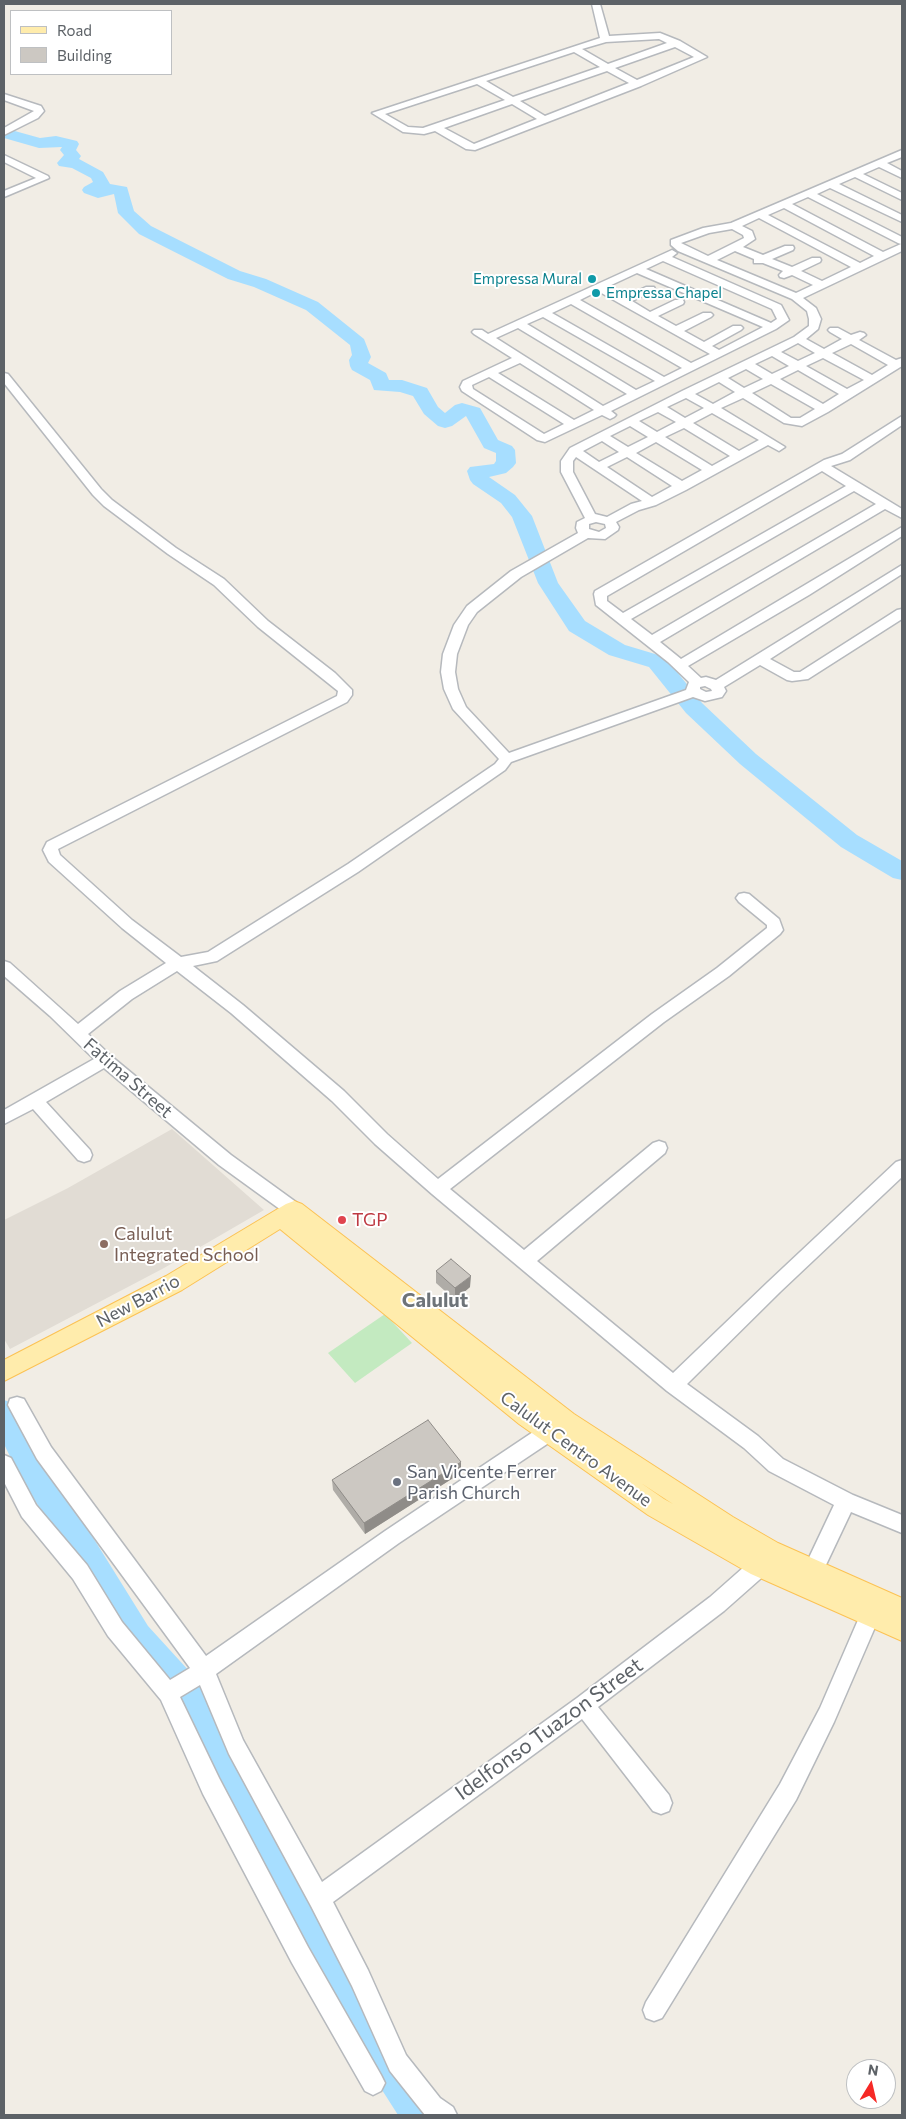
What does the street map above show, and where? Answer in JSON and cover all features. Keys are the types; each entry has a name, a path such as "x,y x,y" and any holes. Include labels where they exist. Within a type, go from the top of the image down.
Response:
{"main road":[{"name":"New Barrio","path":"4,1371 174,1283 288,1214"},
{"name":"Calulut Centro Avenue","path":"288,1214 527,1417 557,1426 656,1506 765,1559 874,1607 902,1629"},
{"name":"Calulut Centro Avenue","path":"874,1607 902,1610"}],"street":[{"path":"596,4 605,38"},
{"path":"436,127 475,148 702,58 677,43 660,36 605,38 377,113 406,130 424,131 677,43"},
{"path":"575,49 638,84"},
{"path":"478,80 546,120"},
{"path":"4,97 38,108 40,111 35,116 7,130"},
{"path":"591,518 567,472 566,461 574,451 686,393 798,339 814,326 815,319 812,310 796,297 710,259 682,249 675,242 678,239 707,230 733,226 902,154"},
{"path":"4,158 44,178 4,194"},
{"path":"879,164 902,175"},
{"path":"854,173 902,197"},
{"path":"831,184 902,220"},
{"path":"808,193 902,242"},
{"path":"784,204 882,256"},
{"path":"759,214 859,267"},
{"path":"710,259 750,239 750,236 733,226"},
{"path":"735,247 821,284"},
{"path":"796,297 902,247"},
{"path":"738,271 789,248"},
{"path":"483,335 519,324 682,249"},
{"path":"520,359 467,383 466,387 540,437 550,436 772,328 783,320 777,307 663,257"},
{"path":"767,283 816,260"},
{"path":"637,269 772,328"},
{"path":"600,288 718,354"},
{"path":"623,301 650,289"},
{"path":"573,300 691,368"},
{"path":"650,316 678,302"},
{"path":"544,312 664,381"},
{"path":"677,330 707,315"},
{"path":"519,324 636,395"},
{"path":"704,346 737,328"},
{"path":"719,377 788,421 794,423 802,422 899,363 855,338 834,330"},
{"path":"483,335 602,410 658,438 712,471"},
{"path":"599,467 855,338"},
{"path":"798,339 873,380"},
{"path":"772,351 849,395"},
{"path":"746,364 824,410"},
{"path":"490,373 574,425"},
{"path":"4,376 97,492 108,503 158,541 219,582 263,624 330,676 345,690 345,695 342,699 52,846 50,850 54,858 92,895 258,1028 338,1096 381,1139 524,1261 674,1384 751,1442 776,1465 846,1501 902,1524"},
{"path":"686,393 778,448"},
{"path":"659,408 739,456"},
{"path":"902,420 846,457 823,467 600,594 601,602 680,665 693,690 701,697 710,697 718,691 717,686 902,569"},
{"path":"602,436 682,487"},
{"path":"611,524 601,518 591,518 586,520 582,528 587,533 596,536 606,535 611,524 646,510 651,503 767,441"},
{"path":"574,451 651,503"},
{"path":"823,467 902,514"},
{"path":"622,619 854,486"},
{"path":"650,642 884,504"},
{"path":"680,665 902,531"},
{"path":"506,759 500,750 460,709 451,689 448,672 450,654 461,625 472,609 528,565 587,533"},
{"path":"760,659 785,674 797,678 902,612"},
{"path":"78,1033 126,995 176,964 212,957 353,868 500,767 506,759 672,701 693,690"},
{"path":"438,1188 658,1018 723,972 775,930 774,923 744,898"},
{"name":"Fatima Street","path":"4,967 78,1033 105,1060 225,1160 257,1184 288,1214"},
{"path":"4,1118 105,1060"},
{"path":"36,1101 84,1155"},
{"path":"524,1261 659,1148"},
{"path":"674,1384 902,1167"},
{"path":"18,1405 50,1461 200,1673 236,1747 319,1898 360,1978 398,2063 432,2106 445,2115"},
{"path":"171,1691 200,1673 392,1537 557,1426"},
{"path":"4,1464 29,1510 80,1572 116,1629 171,1691 211,1786 249,1854 300,1955 374,2083"},
{"path":"810,1578 846,1501"},
{"name":"Idelfonso Tuazon Street","path":"319,1898 584,1705 717,1604 765,1559"},
{"path":"654,2010 788,1792 827,1715 874,1607"},
{"path":"584,1705 661,1803"}],"shaded area":[{"name":"Calulut Integrated School","path":"172,1129 264,1210 164,1268 10,1349 4,1339 4,1220 68,1188"}],"green space":[{"path":"385,1314 412,1343 355,1383 328,1353"}],"building":[{"path":"451,1259 471,1276 455,1288 436,1271"},
{"name":"San Vicente Ferrer Parish Church","path":"428,1420 461,1462 364,1523 332,1480"}],"waterway":[{"path":"4,133 39,143 56,141 71,144 68,150 73,156 65,163 75,163 97,175 102,184 90,190 98,193 111,189 121,190 126,213 145,230 234,275 260,283 312,306 358,343 362,357 358,360 359,366 379,377 381,386 402,386 420,392 431,410 445,422 462,409 473,412 491,444 505,450 506,463 499,469 477,471 480,480 508,499 522,516 548,583 577,626 617,650 657,662 694,708 748,759 849,841 902,872"},
{"path":"4,1413 27,1459 136,1637 199,1707 249,1800 358,2019 420,2115"}],"place":[{"name":"Empressa Mural","path":"592,279"},
{"name":"Empressa Chapel","path":"596,293"},
{"name":"TGP","path":"342,1220"},
{"name":"Calulut Integrated School","path":"104,1244"},
{"name":"San Vicente Ferrer Parish Church","path":"397,1482"}],"district":[{"name":"Calulut","path":"435,1300"}]}
